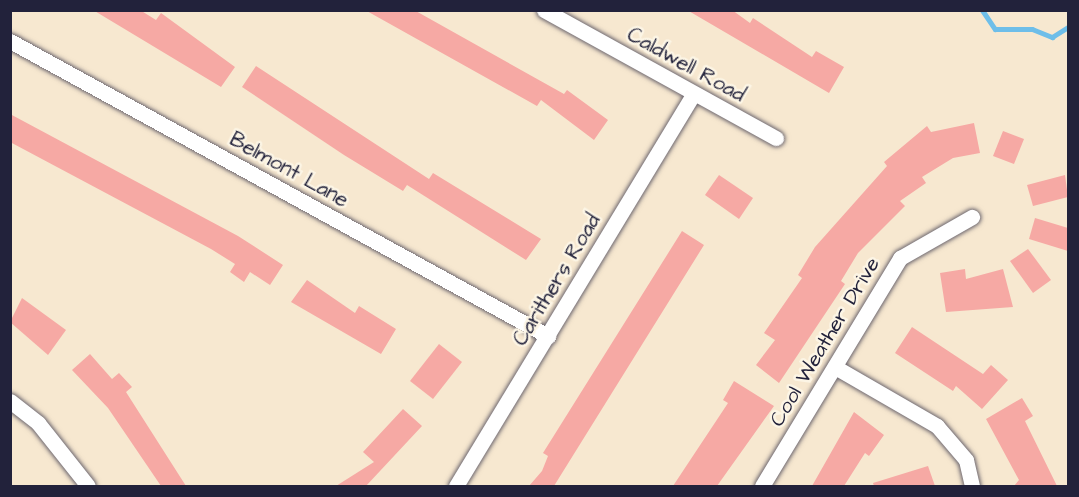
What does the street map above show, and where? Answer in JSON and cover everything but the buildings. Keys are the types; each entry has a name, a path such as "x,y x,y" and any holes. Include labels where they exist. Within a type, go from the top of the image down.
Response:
{"street":[{"name":"Caldwell Road","path":"544,10 776,138"},
{"name":"Belmont Lane","path":"10,41 548,336"},
{"name":"Carithers Road","path":"456,486 693,94"},
{"name":"Cool Weather Drive","path":"762,486 900,258 972,217"},
{"path":"835,366 938,426 966,460 972,486"},
{"path":"10,401 38,423 88,486"}],"waterway":[{"path":"982,10 995,29 1032,29 1052,37 1068,27"}]}
